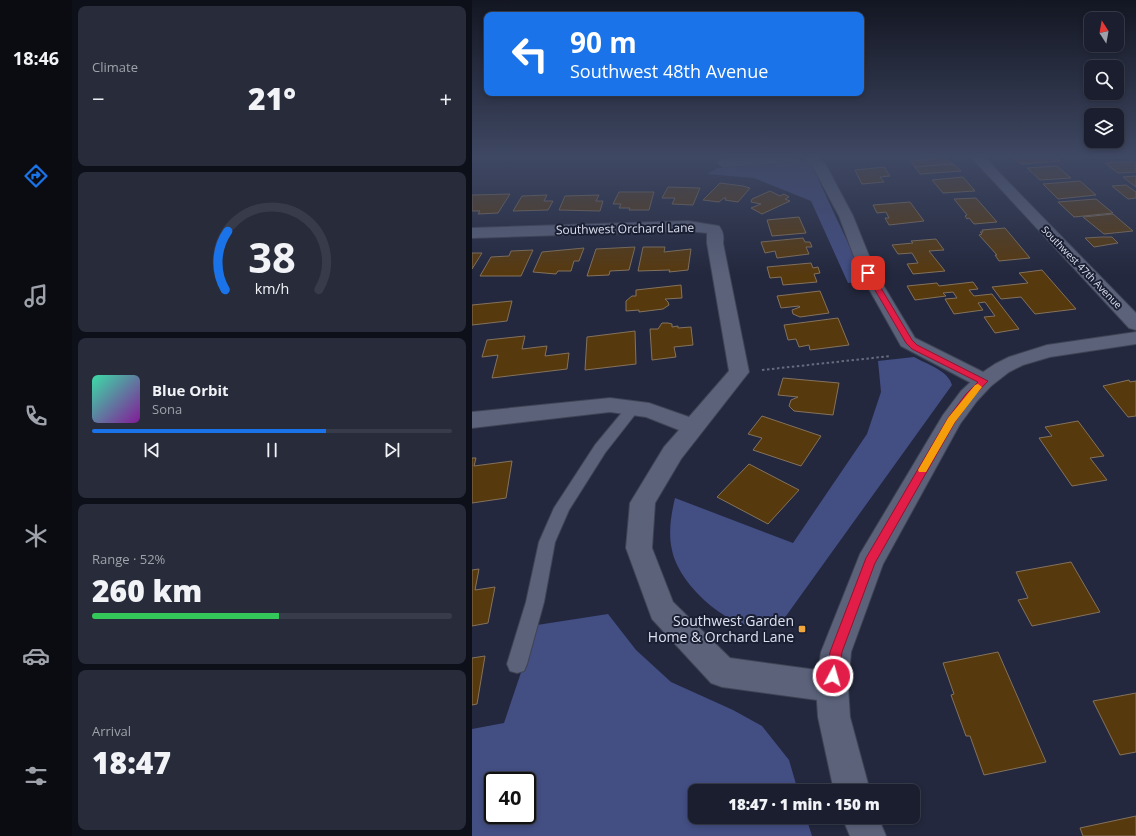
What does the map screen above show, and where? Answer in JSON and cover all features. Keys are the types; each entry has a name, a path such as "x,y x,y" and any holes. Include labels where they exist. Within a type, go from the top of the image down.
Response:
{"street":[{"path":"836,197 846,216 861,255 882,298 908,342 984,381"},
{"name":"Southwest 47th Avenue","path":"1015,197 1136,324"},
{"name":"Southwest Orchard Lane","path":"472,233 688,226 714,229 716,232 715,243 738,372"},
{"path":"850,784 834,717 832,687 836,652 870,562 951,420 969,396 984,381 1002,368 1029,356 1136,338"},
{"path":"738,372 672,453 643,503 639,548 662,610 722,672 832,687"},
{"path":"472,420 610,405 655,411 692,427"},
{"path":"863,824 868,836"}],"lane":[{"path":"516,664 535,602 548,542 562,508 600,449 634,407"}],"path":[{"path":"738,372 923,351"}],"shaded area":[{"path":"801,197 827,197 866,281 848,283 811,201"},
{"path":"914,357 941,371 950,380 952,385 786,616 775,623 762,627 748,626 720,612 706,602 684,576 676,563 672,550 670,524 675,498 793,543 867,434 881,392 878,361"},
{"path":"608,614 636,650 671,682 733,710 762,726 789,760 796,784 688,784 688,824 808,824 812,836 472,836 472,729 504,723 537,625"}],"building":[{"path":"472,197 508,197 498,213 478,214 480,211 472,211"},
{"path":"521,197 546,197 544,201 553,201 548,210 513,211"},
{"path":"565,197 598,197 596,201 603,201 600,211 559,210"},
{"path":"616,197 653,197 649,210 629,210 630,208 619,208 621,204 613,204"},
{"path":"696,197 693,205 672,204 675,198 662,198"},
{"path":"706,197 742,197 738,202 725,200 726,198 719,202 703,200"},
{"path":"756,197 789,197 785,199 790,201 762,214 751,208 761,204 751,202 752,199"},
{"path":"1056,197 1077,197 1058,199"},
{"path":"1126,197 1136,197 1136,198 1128,199"},
{"path":"976,198 997,222 974,224 969,218 967,219 965,216 967,215 954,199"},
{"path":"1096,199 1113,213 1074,217 1058,202"},
{"path":"910,202 924,221 889,225 885,218 889,218 886,212 877,213 873,205"},
{"path":"1113,214 1133,231 1104,234 1083,217"},
{"path":"799,217 806,233 772,236 767,220"},
{"path":"1005,228 1030,258 999,261 995,255 997,255 979,235 982,234 980,232 983,232 982,230"},
{"path":"1112,237 1118,243 1094,247 1085,238"},
{"path":"803,238 805,242 810,242 812,247 806,247 809,254 777,258 775,251 765,253 761,242"},
{"path":"936,239 944,250 929,251 945,271 913,274 907,264 918,263 912,253 898,254 892,245 913,243 911,241"},
{"path":"635,247 629,270 610,271 609,275 587,276 596,249"},
{"path":"643,247 665,247 664,252 691,249 688,270 669,272 670,270 638,271"},
{"path":"584,248 579,261 574,261 571,271 558,271 556,274 533,272 542,252"},
{"path":"533,250 521,276 480,276 491,257 509,256 511,251"},
{"path":"472,253 482,253 472,269"},
{"path":"811,263 813,268 818,267 820,273 814,274 817,282 783,285 781,277 770,278 767,267"},
{"path":"1042,270 1076,309 1035,314 1021,297 1001,299 992,287 1028,283 1019,273"},
{"path":"973,282 978,289 969,290 974,296 992,294 1019,329 995,333 984,317 995,316 985,302 978,303 983,310 954,314 945,299 957,298 953,292 943,293 946,296 915,300 907,286 937,283 939,286"},
{"path":"681,285 682,298 665,299 669,305 663,309 639,312 639,310 626,311 626,301 632,296 636,296 636,290"},
{"path":"820,291 829,313 800,317 793,314 792,310 800,307 799,306 781,308 777,296"},
{"path":"512,301 507,321 472,325 472,305"},
{"path":"838,318 849,345 810,350 809,345 799,347 796,339 788,340 784,325"},
{"path":"662,323 672,324 672,327 678,326 678,328 691,327 693,345 674,347 676,357 652,360 650,329 658,329"},
{"path":"635,331 636,364 585,370 587,337"},
{"path":"525,336 522,349 547,346 545,356 569,353 567,369 492,378 498,355 482,357 487,340"},
{"path":"783,378 839,383 833,415 794,411 789,406 791,400 798,397 778,395"},
{"path":"1129,380 1130,382 1136,381 1136,416 1128,417 1103,386"},
{"path":"762,416 821,436 801,466 753,450 762,438 748,434"},
{"path":"1078,421 1104,456 1090,458 1107,480 1072,486 1039,438 1052,436 1045,427"},
{"path":"472,458 476,458 474,466 512,461 506,498 472,503"},
{"path":"749,464 799,490 768,524 717,497"},
{"path":"1071,562 1100,612 1032,626 1018,600 1028,598 1016,572"},
{"path":"479,569 475,590 495,587 488,623 472,626 472,570"},
{"path":"998,652 1046,762 984,775 970,736 966,736 951,695 954,694 943,663"},
{"path":"485,656 477,704 472,705 472,658"},
{"path":"1136,693 1136,752 1120,755 1093,701"},
{"path":"1136,816 1136,836 1083,836 1080,828"}],"slow traffic":[{"path":"923,470 951,420 969,396 978,387"}],"place":[{"name":"Southwest Garden Home & Orchard Lane","path":"802,629"}],"route":[{"path":"833,676 836,652 870,562 951,420 969,396 984,381 914,347 908,342 868,273"}]}
